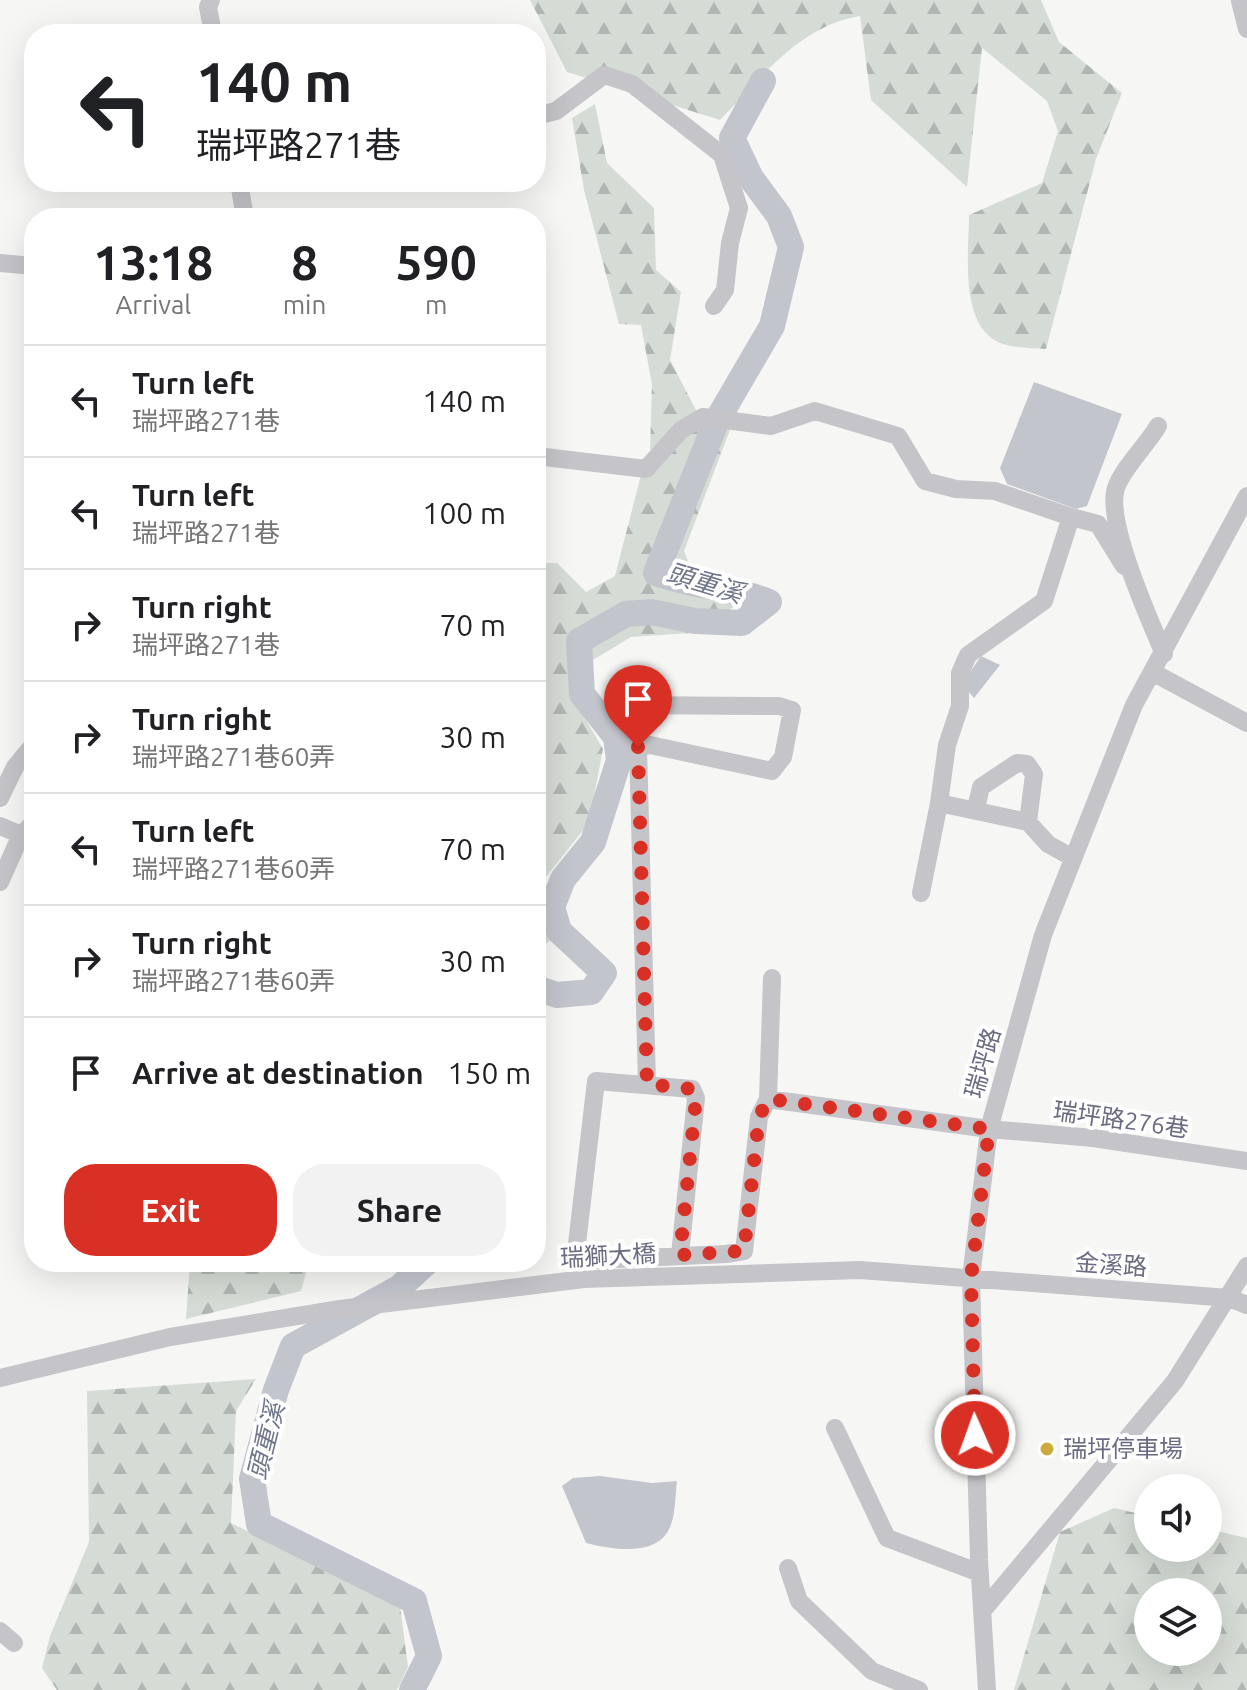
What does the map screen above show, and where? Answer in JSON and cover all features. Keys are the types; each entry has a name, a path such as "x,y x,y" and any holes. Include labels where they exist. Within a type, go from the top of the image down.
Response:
{"street":[{"path":"211,0 208,7 211,24"},
{"path":"1240,1 1247,29"},
{"path":"546,114 556,111 604,75 632,84 717,149 727,165 739,208 725,290 714,306"},
{"path":"0,263 24,265"},
{"path":"546,457 646,469 681,430 703,417 771,426 815,411 898,436 925,481 956,489 995,491 1098,524 1132,579 1164,654"},
{"path":"1132,579 1115,490 1158,426"},
{"name":"瑞坪路","path":"987,1690 980,1573 971,1278 989,1129 1043,935 1134,705 1247,496"},
{"path":"921,893 947,745 960,706 960,673 968,655 1044,601 1071,517"},
{"path":"1154,673 1247,723"},
{"path":"638,747 650,745 772,771 783,757 792,710 779,706 613,705 621,725 638,747 647,1084"},
{"path":"0,798 24,756"},
{"path":"976,808 981,787 1017,763 1027,764 1034,774 1028,822"},
{"path":"939,803 976,808 1028,822 1048,844 1073,858"},
{"path":"0,826 24,837"},
{"path":"0,882 24,843"},
{"path":"680,1255 696,1098 692,1089 596,1081 575,1261 680,1255 744,1251 759,1117 768,1099 772,978"},
{"name":"瑞坪路276巷","path":"768,1099 989,1129 1093,1138 1122,1145 1247,1161"},
{"path":"984,1609 1175,1381 1247,1266"},
{"name":"瑞獅大橋","path":"0,1378 170,1337 340,1309 584,1279 860,1270 971,1278"},
{"name":"金溪路","path":"971,1278 1229,1298 1247,1305"},
{"path":"835,1428 887,1538 980,1573"},
{"path":"788,1568 799,1601 872,1671 919,1690"}],"green space":[{"path":"530,0 1041,0 1059,42 1122,93 1096,159 1046,349 1003,344 989,336 972,306 968,268 969,215 1042,183 1058,131 1047,101 982,48 967,187 871,100 860,16 838,22 800,42 766,71 720,120 567,72 546,31 546,24 542,24"},
{"path":"595,104 607,163 654,208 656,270 681,292 670,360 697,412 650,450 652,385 641,325 619,324 584,190 572,118"},
{"path":"733,422 684,551 690,566 739,604 691,633 631,637 570,674 576,703 603,749 589,823 546,877 546,563 557,563 586,592 615,576 642,471 695,430"},
{"path":"189,1272 306,1272 301,1291 186,1319"},
{"path":"256,1379 236,1411 231,1523 400,1606 408,1667 397,1690 57,1690 42,1668 50,1636 89,1542 87,1391"},
{"path":"1114,1508 1134,1513 1134,1562 1222,1562 1222,1532 1247,1538 1247,1690 1014,1690 1060,1532"}],"shaded area":[{"path":"1034,382 1122,414 1087,506 1076,509 1007,484 1000,468"},
{"path":"981,656 1000,665 974,698 962,684"},
{"path":"600,1476 652,1483 677,1481 672,1520 661,1539 653,1545 630,1549 586,1543 562,1486 573,1478"}],"waterway":[{"name":"頭重溪","path":"546,991 557,995 591,992 604,973 559,931 552,907 563,879 593,842 619,760 616,737 582,694 579,641 626,614 651,612 695,621 742,623 769,602 656,573 716,422 772,326 791,247 779,216 751,178 732,138 763,81"},
{"name":"頭重溪","path":"412,1690 429,1656 414,1601 259,1524 252,1479 276,1390 293,1346 399,1288 416,1272"}],"place":[{"name":"瑞坪停車場","path":"1047,1449"}],"route":[{"path":"638,747 647,1084 692,1089 696,1098 680,1255 744,1251 759,1117 768,1099 989,1129 971,1278 975,1435"}]}
